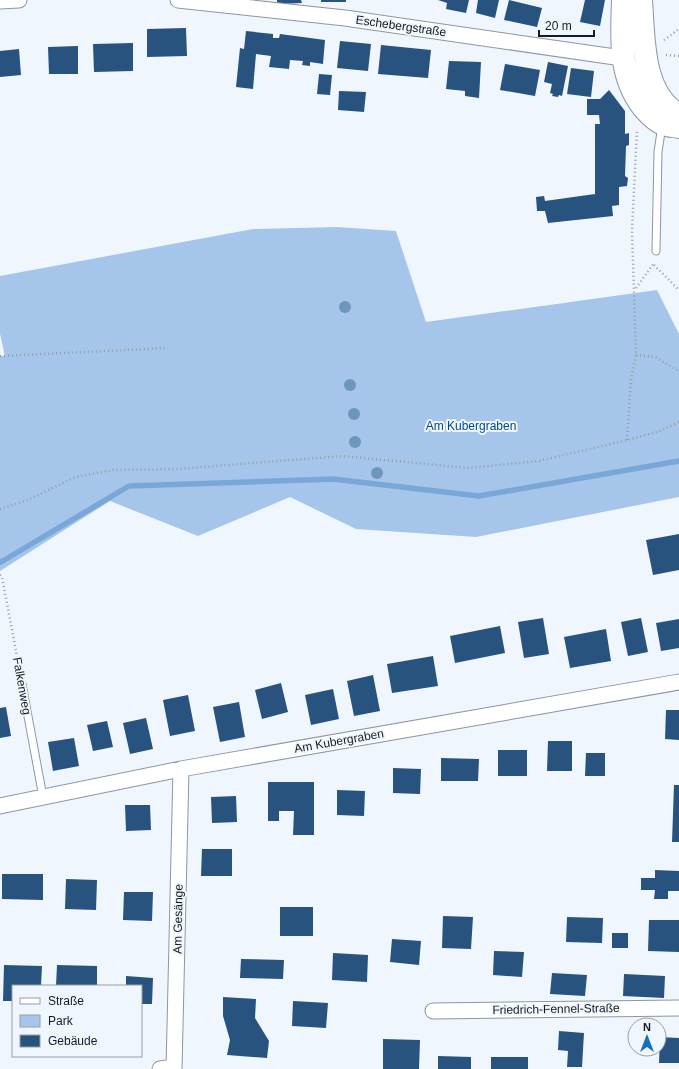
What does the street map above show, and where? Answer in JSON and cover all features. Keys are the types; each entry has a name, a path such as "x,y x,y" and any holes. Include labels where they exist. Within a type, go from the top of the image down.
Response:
{"main road":[{"path":"623,0 622,58 628,81 638,101 648,114 673,119"},
{"path":"641,0 646,54 650,74 656,90 673,119"},
{"path":"622,58 646,54"}],"street":[{"path":"0,1 19,0"},
{"name":"Eschebergstraße","path":"178,0 345,18 622,58"},
{"name":"Am Kubergraben","path":"0,806 181,769 679,682"},
{"name":"Am Gesänge","path":"169,1068 181,769"},
{"name":"Friedrich-Fennel-Straße","path":"433,1011 679,1008"}],"lane":[{"path":"656,250 658,152 673,119"},
{"name":"Falkenweg","path":"22,684 43,797"}],"path":[{"path":"627,440 631,380 636,355 632,230 638,101"},
{"path":"635,288 654,265 656,250"},
{"path":"654,265 679,290"},
{"path":"0,356 168,348"},
{"path":"636,355 655,357 679,371"},
{"path":"0,509 30,499 75,476 113,470 185,468 342,456 469,468 539,461 660,431 679,422"},
{"name":"Falkenweg","path":"0,575 2,577 22,684"}],"green space":[{"name":"Am Kubergraben","path":"337,227 396,231 426,322 657,290 679,334 679,497 476,537 356,529 290,497 198,536 110,501 0,571 0,356 5,356 0,334 0,276 253,229"}],"building":[{"path":"277,0 301,0 302,3 277,4"},
{"path":"321,0 346,0 346,2 321,2"},
{"path":"438,0 469,0 466,13 446,9 447,3"},
{"path":"478,0 499,0 495,18 476,13"},
{"path":"509,0 542,8 537,27 504,20"},
{"path":"585,0 605,0 600,26 580,22"},
{"path":"186,28 187,56 147,57 147,29"},
{"path":"246,31 273,34 273,38 279,38 280,34 325,40 323,64 310,62 310,66 302,65 303,61 290,60 289,69 269,67 271,56 256,54 253,89 236,87 240,48 244,49"},
{"path":"340,41 371,44 368,71 337,68"},
{"path":"133,43 133,71 94,72 93,44"},
{"path":"381,45 431,50 428,78 378,74"},
{"path":"78,46 78,74 49,74 48,47"},
{"path":"19,49 21,75 0,77 0,51"},
{"path":"449,61 481,62 479,98 465,96 465,91 446,89"},
{"path":"548,62 568,66 562,96 552,96 553,94 550,93 552,84 544,82"},
{"path":"505,64 540,70 535,96 500,90"},
{"path":"571,68 594,71 591,97 567,94"},
{"path":"319,74 332,75 330,95 317,94"},
{"path":"609,90 625,111 625,134 629,133 629,145 626,146 625,176 628,178 627,186 619,187 619,205 612,206 613,216 548,223 545,211 537,211 536,197 544,196 545,201 595,194 595,124 600,124 599,115 587,115 587,99 600,99"},
{"path":"339,91 366,92 364,112 338,110"},
{"path":"679,534 679,570 653,575 646,540"},
{"path":"543,618 549,654 524,658 518,622"},
{"path":"641,618 648,652 628,656 621,622"},
{"path":"679,619 679,648 661,651 656,623"},
{"path":"500,626 505,653 455,663 450,636"},
{"path":"606,629 611,661 570,668 564,637"},
{"path":"433,656 438,686 392,693 387,664"},
{"path":"373,675 380,711 354,716 347,681"},
{"path":"281,683 288,712 262,719 255,690"},
{"path":"333,689 339,719 311,725 305,695"},
{"path":"188,695 195,731 170,736 163,700"},
{"path":"239,702 245,737 220,742 213,707"},
{"path":"6,707 11,736 0,738 0,708"},
{"path":"666,710 679,710 679,740 665,739"},
{"path":"146,718 153,749 130,754 123,723"},
{"path":"107,721 113,747 93,751 87,725"},
{"path":"74,738 79,766 53,771 48,742"},
{"path":"548,741 572,741 572,771 547,771"},
{"path":"498,750 527,750 527,776 498,776"},
{"path":"586,753 605,753 605,776 585,776"},
{"path":"441,758 479,759 478,781 441,781"},
{"path":"393,768 421,769 420,794 393,793"},
{"path":"268,782 314,782 314,835 293,835 294,811 279,811 279,821 268,821"},
{"path":"674,785 679,785 679,842 672,842"},
{"path":"337,790 365,791 364,816 337,815"},
{"path":"236,796 237,822 212,823 211,797"},
{"path":"125,805 150,805 151,830 126,831"},
{"path":"202,849 232,849 232,876 201,876"},
{"path":"655,870 679,871 679,891 668,891 668,899 654,899 655,890 641,890 641,878 655,878"},
{"path":"2,874 43,874 43,900 2,899"},
{"path":"66,879 97,880 96,910 65,909"},
{"path":"124,892 153,892 152,921 123,920"},
{"path":"280,907 313,907 313,936 280,936"},
{"path":"443,916 473,917 471,949 442,948"},
{"path":"567,917 603,918 602,943 566,942"},
{"path":"649,920 679,920 679,952 648,951"},
{"path":"612,933 628,933 628,948 612,948"},
{"path":"392,939 421,941 419,965 390,962"},
{"path":"494,951 524,952 522,977 493,975"},
{"path":"333,953 368,955 367,982 332,980"},
{"path":"241,959 284,960 283,979 240,978"},
{"path":"4,965 42,966 41,985 12,985 12,1001 3,1001"},
{"path":"57,965 97,966 97,985 56,985"},
{"path":"552,973 587,975 585,996 550,994"},
{"path":"624,974 665,976 664,998 623,996"},
{"path":"126,976 153,978 152,1004 142,1004 142,985 126,985"},
{"path":"223,997 256,999 255,1018 269,1041 267,1058 227,1055 230,1040 223,1016"},
{"path":"293,1001 328,1003 326,1028 292,1026"},
{"path":"559,1031 584,1033 582,1067 567,1067 568,1051 558,1050"},
{"path":"667,1037 679,1038 679,1063 659,1063 659,1057 667,1057"},
{"path":"383,1039 420,1040 419,1069 383,1069"},
{"path":"438,1056 471,1057 471,1069 438,1069"},
{"path":"491,1057 528,1057 528,1069 491,1069"}],"waterway":[{"path":"1,562 129,486 333,479 479,496 679,461"}]}
